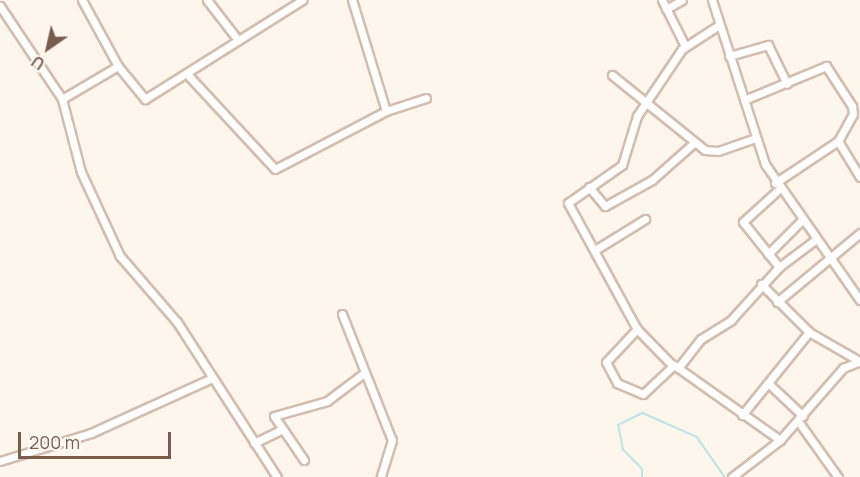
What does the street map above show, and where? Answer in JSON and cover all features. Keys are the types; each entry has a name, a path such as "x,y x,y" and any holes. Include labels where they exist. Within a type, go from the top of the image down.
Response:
{"street":[{"path":"82,0 118,66 145,99 302,0"},
{"path":"207,0 238,40"},
{"path":"352,0 386,111"},
{"path":"662,0 685,46"},
{"path":"666,9 682,0"},
{"path":"712,0 755,138 776,186 860,300"},
{"path":"0,6 62,99 81,172 120,256 177,322 278,477"},
{"path":"719,26 685,46 646,103 626,160 568,203 636,328 675,366 780,440"},
{"path":"729,56 768,45 787,84"},
{"path":"62,99 118,66"},
{"path":"744,100 826,66 853,114 838,141 776,186 743,222 778,267"},
{"path":"187,74 275,169 386,111 426,98"},
{"path":"612,75 695,142 718,152 755,138"},
{"path":"838,141 860,177"},
{"path":"589,187 605,206 652,180 695,142"},
{"path":"595,250 645,219"},
{"path":"768,254 801,221"},
{"path":"777,302 860,233"},
{"path":"636,328 606,362 617,383 643,394 701,339 731,321 778,267 815,240"},
{"path":"761,284 810,332 860,361"},
{"path":"342,314 392,440 384,476"},
{"path":"742,415 810,332"},
{"path":"733,476 780,440 839,372 860,361"},
{"path":"304,460 281,430 275,415 333,398 364,373"},
{"path":"0,461 91,433 212,378"},
{"path":"768,383 800,418 838,477"},
{"path":"254,443 281,430"}],"waterway":[{"path":"642,477 642,469 623,450 618,425 643,413 697,437 725,477"}]}
